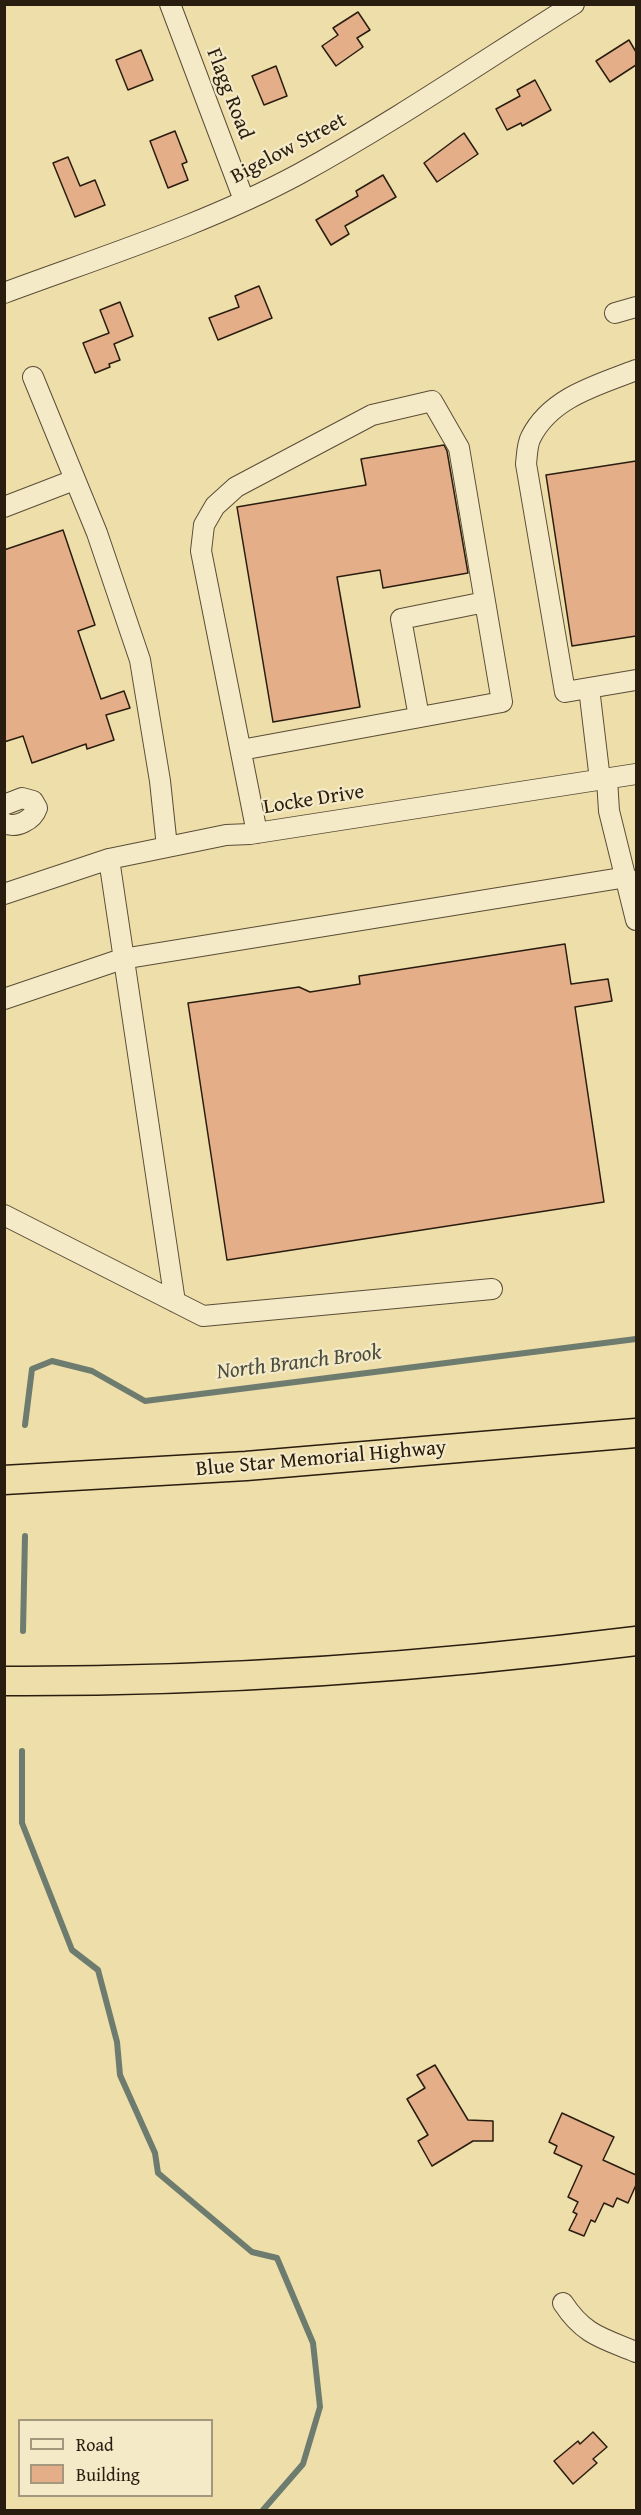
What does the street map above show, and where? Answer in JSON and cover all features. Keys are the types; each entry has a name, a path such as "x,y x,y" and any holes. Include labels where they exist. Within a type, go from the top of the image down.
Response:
{"highway":[{"name":"Blue Star Memorial Highway","path":"4,1480 246,1466 636,1433"},
{"path":"4,1681 370,1669 516,1656 636,1641"}],"street":[{"name":"Flagg Road","path":"170,4 244,200"},
{"name":"Bigelow Street","path":"4,293 193,224 298,175 428,99 574,4"},
{"path":"615,313 636,308"},
{"path":"636,370 576,393 545,416 530,438 526,464 566,692 636,680"},
{"path":"33,377 97,533 140,660 160,781 167,847"},
{"path":"241,750 502,702 459,448 432,401 372,415 236,487 215,506 204,525 201,551 257,833"},
{"path":"4,507 74,480"},
{"path":"419,717 401,619 485,602"},
{"path":"589,688 609,811 636,920"},
{"name":"Locke Drive","path":"4,894 109,859 226,835 257,833 636,774"},
{"path":"4,805 22,798 33,801 37,808 35,814 22,824 4,823"},
{"path":"109,859 122,959 175,1302"},
{"path":"4,999 122,959 627,877"},
{"path":"4,1215 203,1317 492,1289"},
{"path":"563,2303 575,2321 590,2333 636,2352"}],"building":[{"path":"358,12 370,30 357,38 363,47 336,66 322,46 338,35 333,28"},
{"path":"629,40 636,52 636,65 610,82 596,61"},
{"path":"141,50 153,80 128,90 116,60"},
{"path":"276,66 287,96 264,105 252,76"},
{"path":"535,80 551,110 522,126 521,123 507,130 496,109 520,96 517,90"},
{"path":"175,131 187,162 182,164 188,180 168,188 150,141"},
{"path":"464,133 478,154 437,182 424,163"},
{"path":"68,157 80,186 95,180 105,205 75,217 53,163"},
{"path":"383,175 396,197 345,226 349,234 331,245 316,220 358,196 356,191"},
{"path":"259,286 272,318 218,340 209,318 239,307 235,296"},
{"path":"120,302 133,336 114,344 120,360 95,373 83,343 109,333 100,310"},
{"path":"444,445 447,451 468,573 383,588 380,570 337,577 360,707 273,722 237,507 366,485 361,459"},
{"path":"636,461 636,636 572,646 546,475"},
{"path":"63,530 95,625 78,631 101,699 124,691 130,708 106,715 114,740 87,749 86,744 32,763 23,736 4,742 4,550"},
{"path":"565,944 571,984 608,979 612,1001 575,1007 604,1202 227,1260 188,1003 299,987 310,992 360,984 359,976"},
{"path":"435,2065 468,2120 493,2121 493,2141 473,2141 432,2166 418,2141 428,2135 407,2099 425,2088 417,2075"},
{"path":"562,2113 614,2137 603,2160 636,2175 636,2185 628,2203 617,2198 613,2207 604,2203 595,2222 591,2220 584,2236 569,2230 577,2214 573,2212 578,2202 568,2197 582,2166 554,2153 557,2146 549,2142"},
{"path":"593,2432 607,2447 593,2459 597,2463 573,2484 554,2461 578,2441 580,2444"}],"waterway":[{"name":"North Branch Brook","path":"25,1425 32,1369 52,1361 92,1371 145,1401 636,1339"},
{"name":"North Branch Brook","path":"23,1631 25,1536"},
{"name":"North Branch Brook","path":"22,1751 22,1823 72,1950 98,1970 117,2042 120,2075 155,2153 158,2173 252,2252 277,2258 313,2343 320,2407 303,2464 263,2510"}]}
